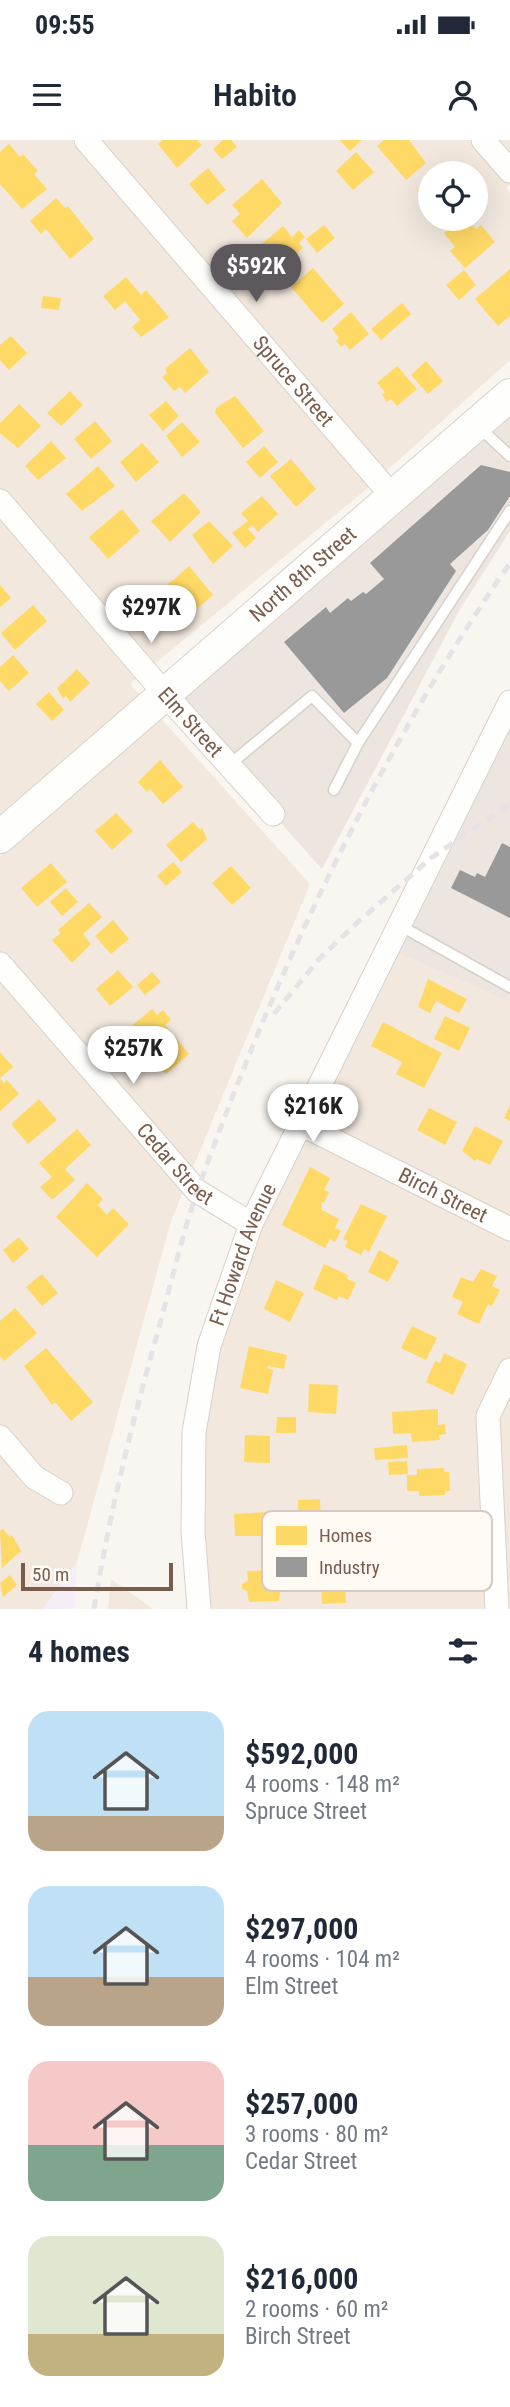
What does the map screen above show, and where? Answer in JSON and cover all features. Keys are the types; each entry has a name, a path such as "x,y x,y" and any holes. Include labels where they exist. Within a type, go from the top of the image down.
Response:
{"main road":[{"name":"North 8th Street","path":"0,837 510,395"}],"street":[{"name":"Spruce Street","path":"86,140 393,497"},
{"path":"483,140 510,171"},
{"name":"Elm Street","path":"0,501 165,694 273,814"},
{"name":"Ft Howard Avenue","path":"198,1609 193,1531 194,1432 209,1346 251,1224 510,702"},
{"name":"Cedar Street","path":"0,964 197,1191 251,1224"},
{"name":"Birch Street","path":"299,1123 510,1229"},
{"path":"497,1609 488,1416 510,1370"},
{"path":"0,1437 34,1477 61,1493"}],"lane":[{"path":"477,425 510,456"},
{"path":"334,790 358,743 510,511"},
{"path":"229,765 312,696 358,743"},
{"path":"398,925 510,987"}],"shaded area":[{"path":"0,140 510,140 510,185 506,188 510,193 510,360 363,492 130,684 310,884 171,1221 77,1562 43,1609 0,1609"},
{"path":"510,395 510,531 460,609 322,869 165,694"},
{"path":"510,702 510,1002 386,948"},
{"path":"386,948 510,1002 510,1609 199,1609 209,1346"},
{"path":"77,1562 74,1609 43,1609"},
{"path":"111,1579 153,1609 108,1609"}],"building: Homes":[{"path":"163,140 197,140 202,145 177,168 158,144"},
{"path":"223,140 231,140 237,147 222,159 213,149"},
{"path":"340,140 362,140 350,151"},
{"path":"384,140 409,140 425,161 418,161 418,170 406,180 377,146"},
{"path":"9,144 20,157 23,154 38,171 34,174 47,189 22,209 0,184 0,152"},
{"path":"356,152 374,172 353,190 336,171"},
{"path":"208,168 226,190 207,205 189,184"},
{"path":"262,179 282,203 247,238 232,221 240,214 232,205"},
{"path":"56,198 65,208 68,206 94,239 70,259 46,229 41,234 30,221"},
{"path":"324,225 335,238 317,253 306,239"},
{"path":"283,226 292,237 299,230 305,237 299,243 303,248 277,271 257,248"},
{"path":"486,231 495,242 465,268 450,251 455,247 444,233"},
{"path":"313,268 344,304 322,323 291,287"},
{"path":"510,269 510,316 498,326 475,299"},
{"path":"464,270 476,285 459,300 446,285"},
{"path":"126,277 141,295 146,290 169,317 141,337 132,327 140,320 125,301 115,310 103,296"},
{"path":"43,296 61,298 59,310 41,308"},
{"path":"402,303 411,314 381,340 371,329"},
{"path":"351,312 369,334 350,350 345,344 341,347 336,341 339,338 332,329"},
{"path":"11,336 27,353 9,370 0,360 0,345"},
{"path":"190,348 209,372 185,393 180,387 174,391 162,377 167,373 165,369"},
{"path":"426,361 443,381 428,394 411,375"},
{"path":"397,366 417,389 397,406 391,399 387,402 382,395 385,392 377,383"},
{"path":"70,391 83,405 61,426 47,413"},
{"path":"235,396 264,431 243,448 215,413 216,408"},
{"path":"166,401 179,416 163,431 149,415"},
{"path":"19,404 41,426 18,448 0,433 0,423"},
{"path":"95,421 112,441 91,459 74,439"},
{"path":"182,422 200,442 182,457 166,436"},
{"path":"51,441 66,458 38,480 25,466"},
{"path":"142,443 159,462 136,482 120,462"},
{"path":"264,446 278,462 260,478 246,462"},
{"path":"291,459 316,489 296,507 270,476"},
{"path":"98,466 115,486 82,511 66,494"},
{"path":"184,493 201,512 170,542 151,521"},
{"path":"262,496 278,514 258,532 252,525 248,529 256,538 245,548 232,533 248,521 241,513"},
{"path":"122,509 140,531 108,559 89,537"},
{"path":"209,521 233,546 213,564 192,535"},
{"path":"189,566 213,595 178,625 154,597"},
{"path":"0,585 11,598 0,607"},
{"path":"33,605 47,621 15,650 1,633"},
{"path":"13,655 29,673 9,691 0,681 0,667"},
{"path":"77,669 90,683 70,702 66,696 63,699 57,688"},
{"path":"49,692 64,710 52,721 36,704"},
{"path":"160,760 183,787 163,804 150,789 147,792 138,782"},
{"path":"116,813 133,831 112,850 95,831"},
{"path":"193,822 200,830 202,828 207,839 181,862 166,845"},
{"path":"173,862 182,872 166,886 157,876"},
{"path":"51,863 67,882 37,907 21,888"},
{"path":"231,866 251,888 232,905 212,883"},
{"path":"66,888 78,902 62,916 50,902"},
{"path":"89,903 102,917 83,934 91,944 72,963 52,940 61,933 58,930"},
{"path":"113,920 129,939 111,954 95,936"},
{"path":"118,970 133,987 110,1006 96,989"},
{"path":"152,972 161,982 145,995 137,985"},
{"path":"428,979 467,999 459,1013 436,1001 430,1013 418,1007"},
{"path":"152,1009 157,1015 163,1010 171,1020 165,1025 189,1054 166,1074 128,1029"},
{"path":"445,1016 470,1028 459,1051 434,1039"},
{"path":"383,1022 442,1053 424,1088 396,1074 402,1062 371,1046"},
{"path":"0,1052 13,1067 0,1078"},
{"path":"0,1078 4,1083 7,1080 19,1094 0,1111"},
{"path":"39,1099 57,1120 28,1144 11,1124"},
{"path":"510,1105 510,1121 504,1118"},
{"path":"429,1108 457,1122 445,1145 417,1130"},
{"path":"475,1126 503,1141 490,1165 477,1159 475,1161 462,1151"},
{"path":"77,1129 91,1145 65,1169 75,1180 52,1200 40,1187 52,1177 39,1163"},
{"path":"310,1167 330,1178 324,1190 329,1192 324,1203 321,1202 322,1210 339,1219 335,1228 341,1231 335,1242 330,1239 325,1248 282,1225"},
{"path":"87,1183 103,1199 98,1205 107,1215 113,1208 129,1224 97,1257 56,1217"},
{"path":"361,1204 387,1216 369,1252 364,1249 361,1255 345,1247 348,1241 343,1239"},
{"path":"19,1237 29,1249 13,1263 3,1250"},
{"path":"379,1250 399,1261 388,1282 368,1272"},
{"path":"324,1264 348,1275 347,1279 356,1283 348,1300 339,1296 337,1300 313,1289"},
{"path":"481,1269 497,1276 492,1286 500,1290 492,1306 488,1304 479,1324 457,1314 463,1302 452,1297 461,1277 473,1282"},
{"path":"42,1274 58,1293 42,1306 26,1287"},
{"path":"276,1280 304,1293 290,1322 264,1309"},
{"path":"15,1308 37,1333 4,1361 0,1356 0,1321"},
{"path":"412,1326 437,1338 426,1360 401,1348"},
{"path":"249,1346 287,1355 284,1369 267,1368 273,1370 268,1394 240,1388"},
{"path":"46,1348 93,1402 71,1421 55,1402 52,1405 24,1366"},
{"path":"444,1353 467,1364 453,1395 426,1382 435,1361 440,1363"},
{"path":"309,1384 338,1385 336,1414 308,1412"},
{"path":"438,1409 438,1425 445,1424 446,1434 439,1435 440,1440 412,1442 411,1433 393,1434 392,1412"},
{"path":"277,1417 296,1417 296,1433 276,1433"},
{"path":"245,1435 270,1436 270,1463 244,1462"},
{"path":"407,1445 408,1458 375,1460 374,1448"},
{"path":"407,1461 408,1474 389,1475 388,1462"},
{"path":"444,1468 444,1472 449,1472 450,1491 445,1491 445,1495 419,1496 419,1491 407,1491 407,1475 417,1475 417,1469"},
{"path":"320,1499 320,1511 298,1511 298,1500"},
{"path":"262,1512 262,1536 235,1536 234,1514"},
{"path":"3,1529 10,1537 12,1535 21,1551 2,1568 0,1531"},
{"path":"262,1570 262,1591 280,1591 279,1601 249,1602 247,1591 242,1589 242,1584 248,1581 247,1571"},
{"path":"10,1575 17,1585 3,1597 0,1583"},
{"path":"321,1591 346,1591 346,1603 322,1604"}],"building: Industry":[{"path":"481,465 510,472 510,496 488,530 450,564 456,571 387,678 344,713 284,642 326,607 330,613 348,598 351,601 363,592 366,594 384,579 370,563"},
{"path":"502,843 510,847 510,918 451,888 460,870 475,877 477,873 485,877"}],"railway":[{"path":"94,1609 114,1504 139,1400 187,1224 261,1025 296,945 374,787 416,711 510,563"},
{"path":"274,1014 320,958 358,922 431,858 510,804"}]}
